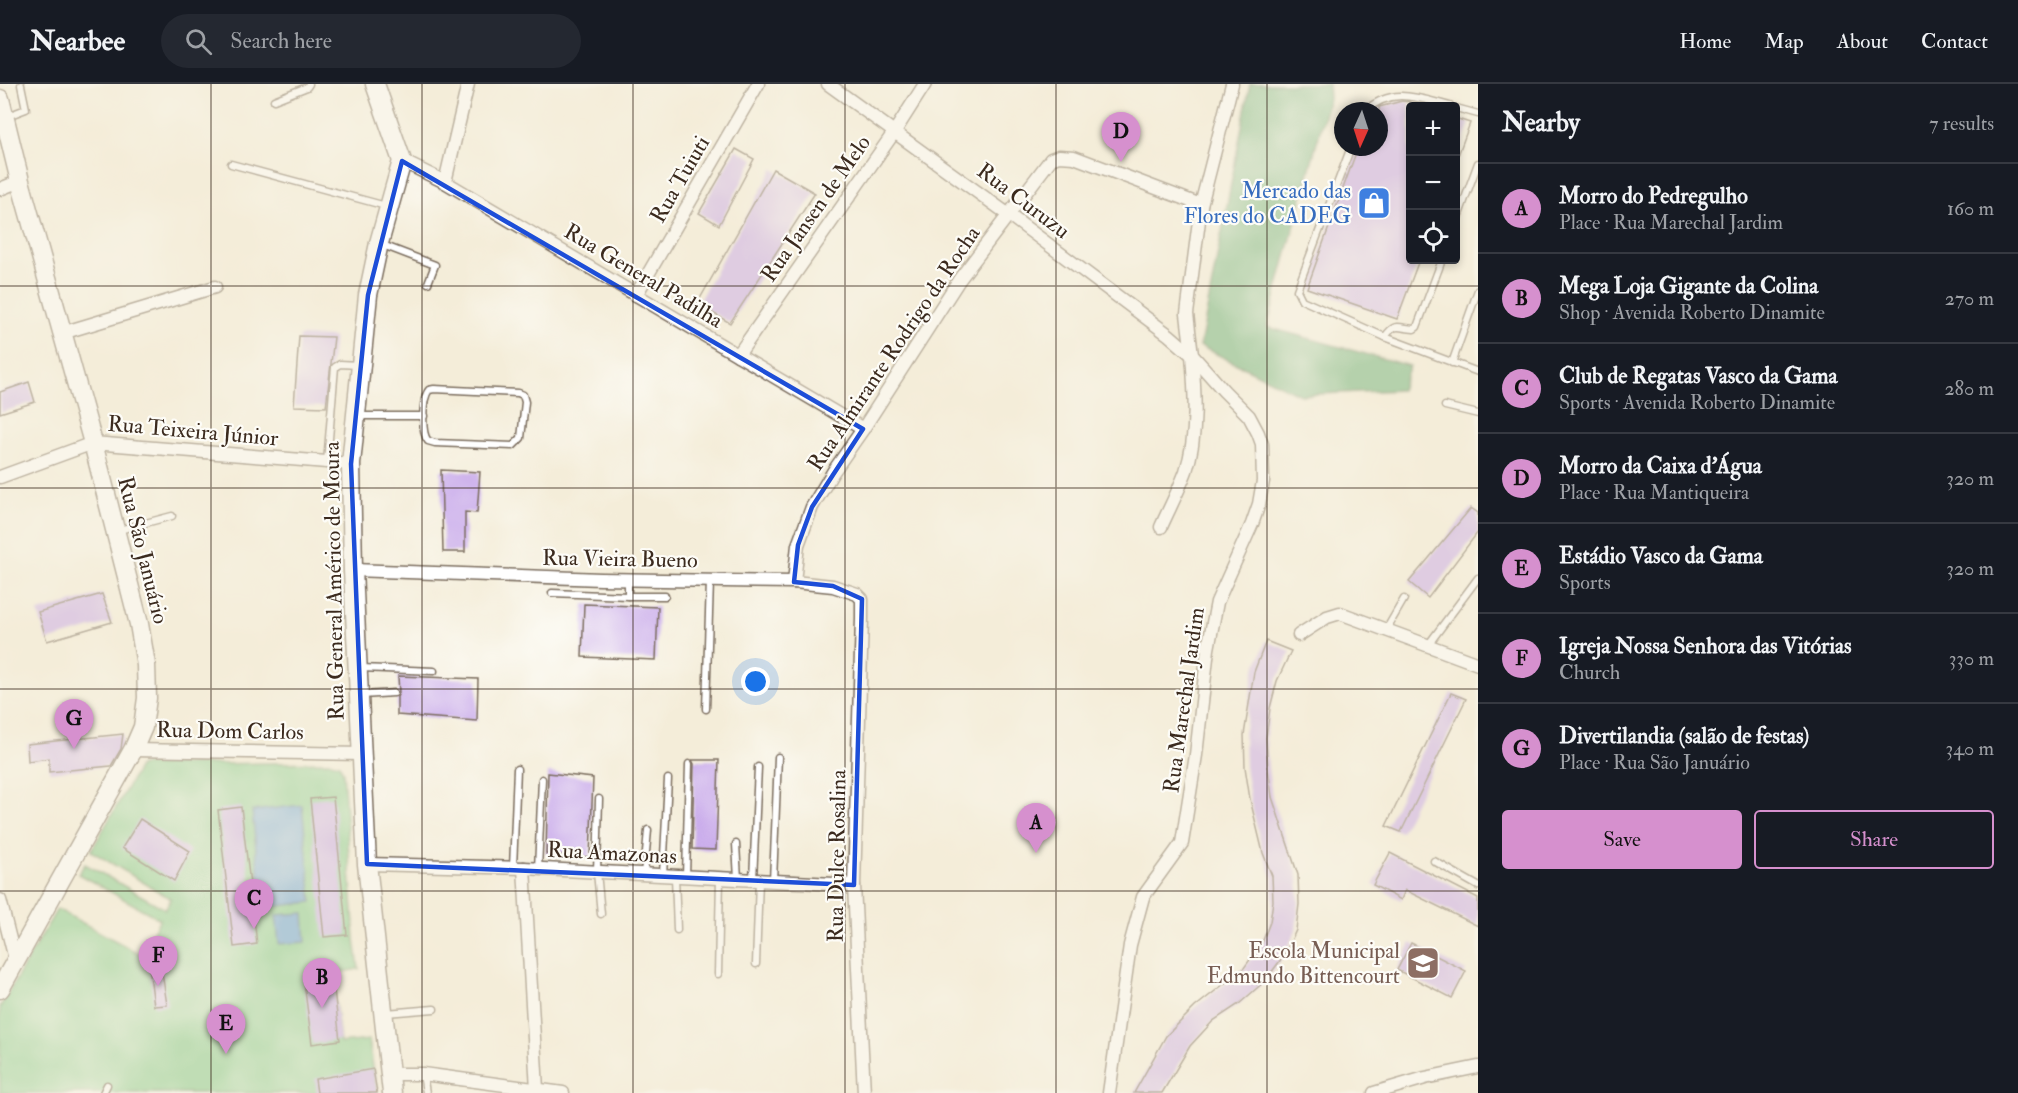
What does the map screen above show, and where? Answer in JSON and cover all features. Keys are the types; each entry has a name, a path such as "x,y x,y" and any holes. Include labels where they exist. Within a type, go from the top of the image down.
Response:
{"street":[{"path":"375,84 402,161"},
{"path":"445,182 468,84"},
{"name":"Rua Tuiuti","path":"636,296 758,84"},
{"name":"Rua Curuzu","path":"828,84 1009,215 1169,335 1192,355"},
{"name":"Rua Jansen de Melo","path":"738,355 895,131 925,84"},
{"path":"1161,527 1186,471 1192,449 1195,390 1187,314 1202,205 1232,84"},
{"name":"Rua São Januário","path":"0,99 20,181 93,443 139,624 147,665 147,698 143,727 133,750 0,989"},
{"name":"Rua Almirante Rodrigo da Rocha","path":"794,582 798,545 812,507 833,472 959,280 1051,159 1059,156 1074,157 1202,205"},
{"name":"Rua General Padilha","path":"402,161 445,182 863,429"},
{"name":"Rua General Américo de Moura","path":"392,1093 367,864 353,570 351,464 368,295 379,243 402,161"},
{"path":"0,189 20,181"},
{"path":"62,333 215,287"},
{"name":"Rua Marechal Jardim","path":"1109,1093 1130,945 1143,897 1182,843 1196,755 1208,649 1218,602 1252,524 1259,504 1263,481 1262,444 1249,416 1224,392 1192,355"},
{"name":"Rua Teixeira Júnior","path":"0,477 93,443 351,464"},
{"name":"Rua Vieira Bueno","path":"353,570 628,580 794,582 833,586 857,594 862,599 862,619"},
{"path":"1299,635 1327,617 1340,613 1478,664"},
{"name":"Rua Dulce Rosalina","path":"862,619 854,885 864,1093"},
{"name":"Rua Dom Carlos","path":"133,750 361,754"},
{"name":"Rua Amazonas","path":"367,864 519,868 854,885"},
{"path":"519,868 537,1089"},
{"path":"0,900 16,963"},
{"path":"1374,1093 1425,1078 1478,1067"},
{"path":"389,1074 423,1074 563,1093"}],"lane":[{"path":"274,100 307,87 309,84"},
{"path":"4,117 25,110 21,85"},
{"path":"1377,102 1396,95 1410,95 1435,102"},
{"path":"1460,109 1478,114"},
{"path":"1348,156 1297,290 1298,295 1302,300 1385,336 1478,372"},
{"path":"1460,211 1478,163"},
{"path":"231,164 389,207"},
{"path":"379,243 435,265 428,284"},
{"path":"1385,336 1393,327 1414,329 1417,327 1441,264"},
{"path":"1452,363 1478,290"},
{"path":"327,462 336,367 340,364 361,365"},
{"path":"429,390 518,393 523,395 525,402 521,438 519,443 513,446 428,441 424,433 424,416 424,395 429,390"},
{"path":"1445,406 1478,414"},
{"path":"356,416 424,416"},
{"path":"115,531 172,516"},
{"path":"1428,646 1478,578"},
{"path":"628,580 628,596"},
{"path":"706,709 710,581"},
{"path":"552,593 665,596"},
{"path":"1386,631 1404,599"},
{"path":"357,668 434,671"},
{"path":"359,696 394,693"},
{"path":"773,881 778,757"},
{"path":"675,876 689,764"},
{"path":"756,964 758,767"},
{"path":"517,769 519,868"},
{"path":"538,869 542,779"},
{"path":"668,779 677,930"},
{"path":"598,800 597,872 601,914"},
{"path":"644,875 648,830"},
{"path":"736,844 738,879"},
{"path":"1434,861 1478,886"},
{"path":"718,974 720,878"},
{"path":"382,1013 434,1009"},
{"path":"423,1074 426,1093"},
{"path":"103,1093 107,1085"}],"highlighted area":[{"path":"402,161 863,429 812,507 798,545 794,582 833,586 862,599 854,885 367,864 351,464 368,295"}],"green space":[{"path":"1250,84 1328,84 1329,98 1267,327 1410,366 1401,390 1300,395 1200,346"},
{"path":"331,762 339,764 343,772 359,969 332,974 340,1043 369,1040 377,1093 0,1093 0,1007 57,909 140,954 160,919 78,874 85,864 165,909 171,899 91,851 140,765"}],"water":[{"path":"302,805 312,902 262,908 252,811"},
{"path":"304,913 306,942 279,944 276,915"}],"building":[{"name":"Mercado das Flores do CADEG","path":"1402,101 1410,102 1406,102 1406,264 1418,264 1397,319 1307,288 1355,156 1388,156 1388,105"},
{"path":"1460,120 1470,123 1460,150"},
{"path":"736,149 754,159 719,225 699,213"},
{"path":"773,169 815,193 730,323 697,304"},
{"path":"299,336 334,337 326,407 294,406"},
{"path":"29,382 35,402 0,413 0,392"},
{"path":"441,470 480,472 477,513 465,512 465,552 443,552"},
{"path":"1471,508 1478,513 1478,532 1428,598 1409,582"},
{"path":"102,594 112,622 47,641 38,612"},
{"path":"584,604 658,607 656,660 582,657"},
{"path":"1266,641 1291,651 1277,681 1266,738 1272,797 1298,875 1299,904 1296,930 1285,954 1265,981 1239,1004 1213,1021 1190,1046 1162,1093 1134,1093 1166,1036 1195,1007 1244,968 1262,943 1270,922 1273,901 1272,876 1263,853 1250,799 1245,767 1244,735 1254,672"},
{"path":"398,676 478,679 477,721 397,715"},
{"path":"1451,693 1466,699 1401,832 1386,826"},
{"path":"123,734 121,749 111,766 49,772 49,758 28,761 27,744"},
{"path":"692,760 719,760 716,850 692,849 694,764"},
{"path":"548,773 593,778 590,857 546,854"},
{"path":"333,797 347,935 324,937 310,799"},
{"path":"241,807 257,944 234,947 218,810"},
{"path":"140,819 190,851 174,881 122,848"},
{"path":"1390,853 1478,898 1478,926 1405,890 1401,900 1373,885"},
{"path":"1411,943 1466,971 1452,998 1397,970"},
{"path":"161,965 167,1005 154,1006 149,967"},
{"path":"332,973 340,1040 312,1044 303,976"},
{"path":"373,1069 377,1093 317,1093 315,1079"}],"place":[{"name":"Morro da Caixa d'Água","path":"1121,162"},
{"name":"Mercado das Flores do CADEG","path":"1374,203"},
{"name":"Divertilandia (salão de festas)","path":"74,749"},
{"name":"Morro do Pedregulho","path":"1036,853"},
{"name":"Club de Regatas Vasco da Gama","path":"254,929"},
{"name":"Escola Municipal Edmundo Bittencourt","path":"1423,963"},
{"name":"Igreja Nossa Senhora das Vitórias","path":"158,986"},
{"name":"Mega Loja Gigante da Colina","path":"322,1008"},
{"name":"Estádio Vasco da Gama","path":"226,1054"}]}
